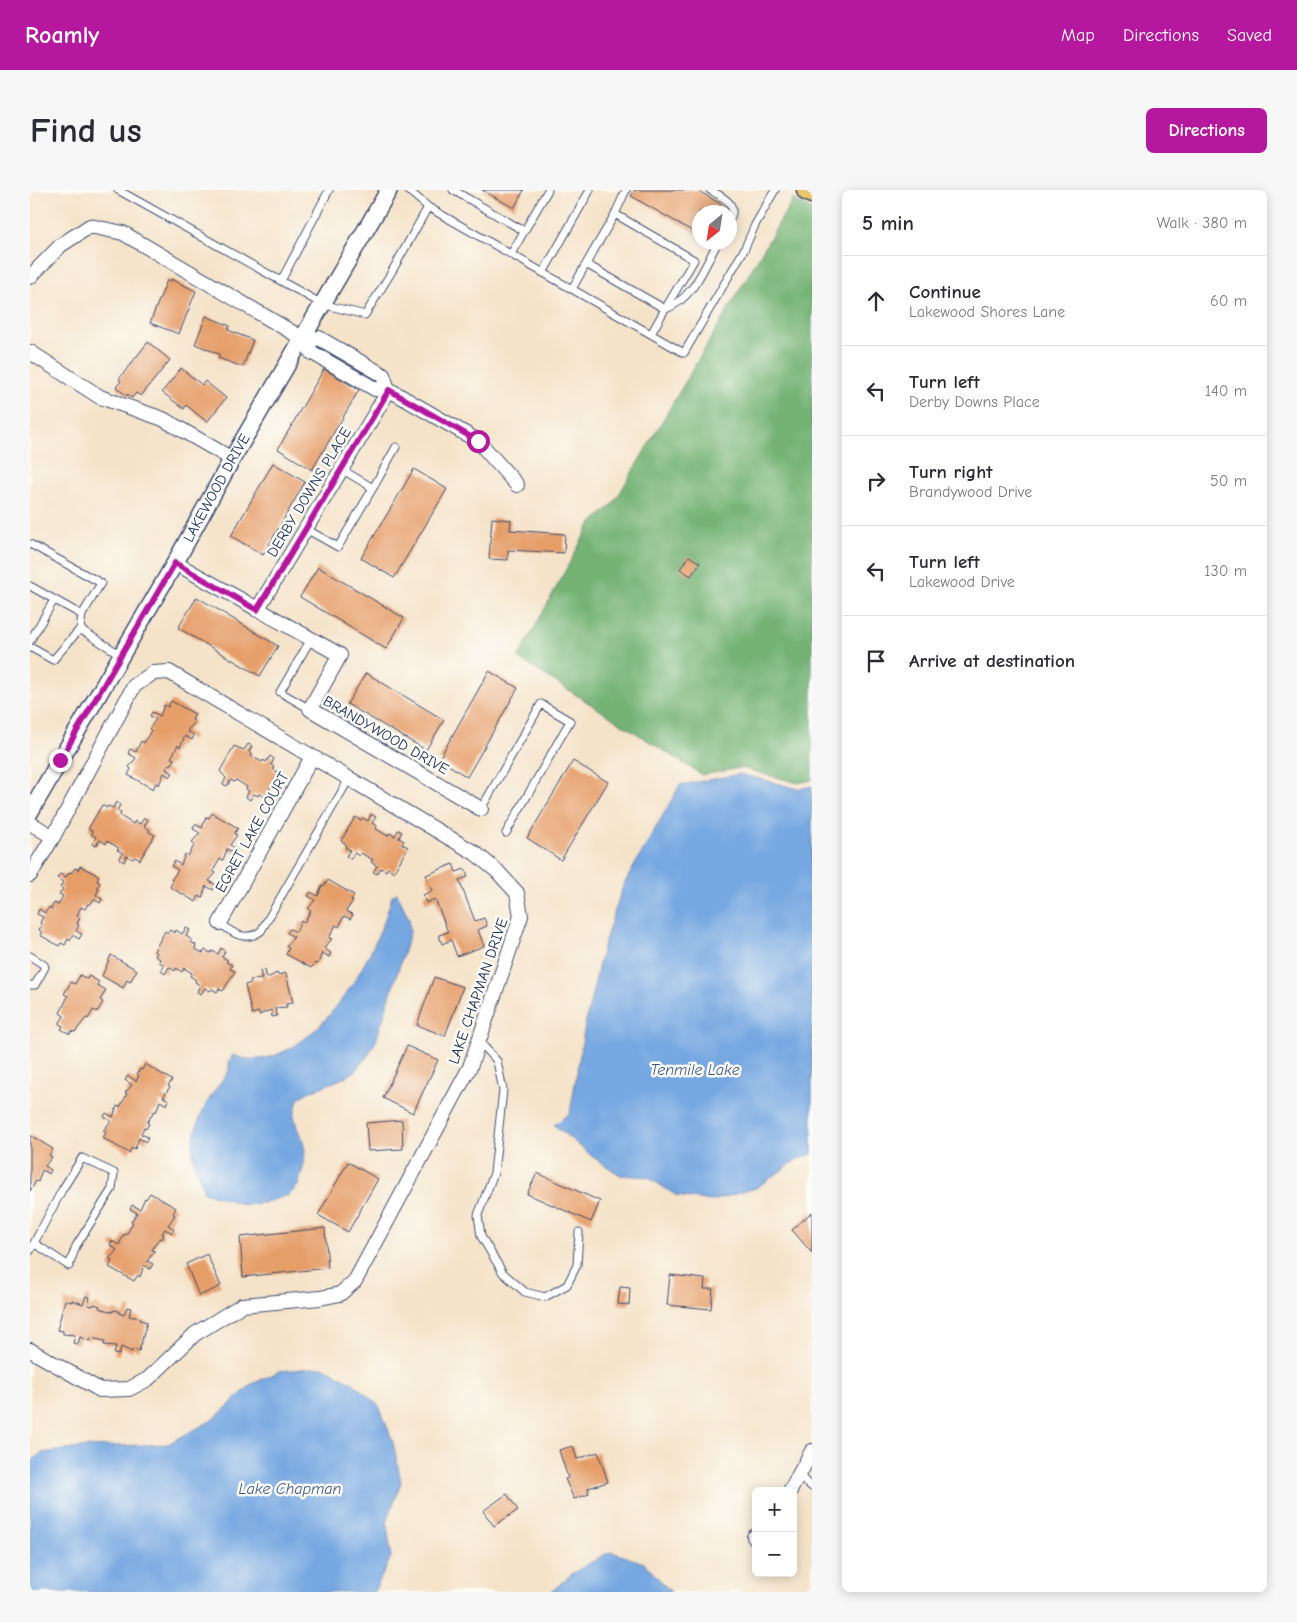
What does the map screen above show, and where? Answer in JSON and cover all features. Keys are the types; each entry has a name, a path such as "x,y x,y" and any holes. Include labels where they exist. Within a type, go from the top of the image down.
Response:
{"highway":[{"path":"808,190 812,192"}],"street":[{"name":"LAKEWOOD DRIVE","path":"30,812 389,190"},
{"path":"31,276 61,245 90,226 123,233 304,340 319,338 383,375 388,389 478,441 517,485"},
{"path":"30,352 100,397 163,419 232,460"},
{"name":"DERBY DOWNS PLACE","path":"257,610 388,389"},
{"name":"BRANDYWOOD DRIVE","path":"175,563 340,655 310,709 481,809"},
{"name":"LAKE CHAPMAN DRIVE","path":"30,875 53,837 134,686 153,673 169,672 475,853 497,871 517,893 521,916 470,1067 355,1282 340,1294 320,1298 242,1305 195,1334 148,1379 129,1389 100,1390 30,1350"},
{"name":"EGRET LAKE COURT","path":"220,923 312,757"},
{"path":"30,823 53,837"},
{"path":"792,1487 812,1452"}],"lane":[{"path":"118,190 322,304 365,315 428,207"},
{"path":"281,281 329,190"},
{"path":"408,190 428,207 684,353 744,250 755,225 775,190"},
{"path":"453,190 524,231"},
{"path":"511,254 548,190"},
{"path":"543,273 590,190"},
{"path":"572,289 626,190"},
{"path":"710,190 725,199 730,205"},
{"path":"614,214 694,260 651,334"},
{"path":"586,264 665,309 676,305 687,296 713,250"},
{"path":"306,529 338,547 396,448"},
{"path":"341,470 373,488"},
{"path":"30,544 101,583 82,614 80,629 53,660 30,647"},
{"path":"30,586 82,614"},
{"path":"30,641 54,600"},
{"path":"80,629 121,656"},
{"path":"310,709 280,692 311,640"},
{"path":"481,809 541,704 570,721 506,833"},
{"path":"220,923 232,933 244,937 255,936 261,931 349,778"},
{"path":"30,956 46,967 35,985 30,985"},
{"path":"479,1040 497,1061 504,1090 494,1173 478,1215 481,1236 503,1273 524,1292 545,1297 567,1285 577,1265 579,1232"},
{"path":"30,1251 34,1243 62,1190 82,1158 114,1173 112,1190 76,1246 69,1266 34,1243"},
{"path":"798,1475 812,1487"}],"green space":[{"path":"793,199 812,210 812,780 798,783 741,768 702,775 518,658 590,525 614,503"}],"water":[{"name":"Tenmile Lake","path":"741,774 798,789 812,786 812,1154 798,1159 756,1188 711,1201 677,1196 648,1177 620,1175 593,1157 554,1125 570,1113 585,1025 603,947 623,886 680,785"},
{"path":"397,893 409,919 410,932 376,1041 367,1057 354,1072 308,1092 298,1099 294,1116 305,1151 298,1186 289,1195 263,1203 245,1205 204,1192 193,1155 195,1132 209,1100 229,1071 229,1062 233,1055 247,1059 273,1056 297,1044 320,1025 340,1001 358,974 385,920 392,896"},
{"name":"Lake Chapman","path":"323,1367 353,1383 379,1406 393,1442 401,1482 387,1522 391,1557 374,1592 30,1592 30,1463 41,1453 88,1447 168,1444 214,1419 252,1384 280,1371"},
{"path":"612,1552 644,1563 671,1592 551,1592 573,1573"}],"building":[{"path":"482,190 524,190 514,208"},
{"path":"635,190 697,190 721,204 692,205 692,231 631,196"},
{"path":"171,279 196,291 179,334 150,323 167,280 171,281"},
{"path":"206,316 230,326 228,330 253,340 243,367 218,358 219,354 195,344"},
{"path":"148,342 170,360 141,396 136,393 132,398 116,387 121,381 119,379"},
{"path":"181,368 202,385 205,381 226,398 207,422 186,405 184,409 162,392"},
{"path":"324,369 359,390 312,470 278,449"},
{"path":"273,463 305,482 263,555 231,536"},
{"path":"414,469 447,489 394,578 361,558"},
{"path":"492,518 511,520 510,530 565,534 564,553 508,550 508,560 489,559"},
{"path":"689,556 700,563 691,576 680,569"},
{"path":"318,567 404,618 386,649 300,597"},
{"path":"197,597 278,646 260,676 178,628"},
{"path":"489,671 518,688 467,777 439,759"},
{"path":"366,673 444,720 426,750 347,704"},
{"path":"171,701 195,714 192,720 195,722 187,731 194,735 192,740 185,736 180,747 178,745 171,758 174,759 171,765 169,764 166,769 173,773 170,777 164,773 159,785 156,783 153,789 128,775 131,769 129,767 136,758 128,753 130,749 136,752 141,741 144,743 151,730 149,729 156,719 150,716 152,712 160,716 164,705 168,707"},
{"path":"248,744 252,746 249,752 252,754 251,756 262,762 263,760 266,762 270,756 274,759 271,765 279,773 265,797 254,794 250,800 246,797 249,791 246,789 247,787 236,780 234,782 231,780 227,786 223,784 226,778 220,771 234,746 244,750"},
{"path":"573,761 608,782 561,860 527,838"},
{"path":"116,802 120,805 117,811 121,813 120,816 133,824 135,821 140,824 144,818 148,820 144,826 155,835 140,860 127,856 124,862 119,859 123,853 117,850 119,848 107,841 106,844 100,840 96,846 92,844 96,837 88,829 102,805 107,808 108,806 113,808"},
{"path":"212,813 238,828 234,834 237,835 230,845 236,849 234,853 227,849 223,860 220,859 213,871 216,873 209,881 216,885 213,890 206,886 202,898 199,896 196,902 170,887 173,881 171,880 178,870 171,866 174,861 181,865 185,854 188,856 195,844 192,842 200,833 193,829 195,824 202,828 206,817 209,818"},
{"path":"371,814 376,817 372,823 377,826 376,829 388,836 389,833 395,836 398,830 402,832 399,838 404,841 402,844 408,847 394,872 388,868 386,871 381,868 377,874 373,872 377,866 371,862 373,860 361,853 359,856 354,853 351,859 346,856 350,850 341,841 355,817 368,821"},
{"path":"453,864 456,872 465,869 468,877 459,880 475,921 484,918 487,926 478,930 484,946 457,956 451,940 442,944 439,935 448,932 435,899 426,903 423,895 432,891 426,875"},
{"path":"80,866 99,876 97,881 100,883 96,895 102,899 100,903 94,899 85,909 81,907 77,916 80,918 76,931 82,934 79,939 73,935 65,945 61,943 59,946 40,935 42,932 39,930 42,924 40,923 43,917 37,914 39,909 45,913 49,907 51,909 54,903 58,905 63,896 59,894 63,889 60,887 63,882 57,878 60,874 66,877 69,872 71,873 75,868 78,870"},
{"path":"328,880 354,895 351,900 353,901 346,911 353,915 350,919 344,916 339,927 336,925 329,938 332,939 324,948 331,953 329,957 322,953 318,964 315,963 311,968 286,954 289,948 286,946 294,937 287,933 290,929 296,932 301,921 304,923 311,911 308,909 315,900 308,896 311,892 318,896 322,885 324,886"},
{"path":"186,928 190,930 186,936 196,945 195,949 203,953 205,950 218,954 221,948 225,951 222,957 228,960 226,962 232,965 230,969 235,971 223,991 219,989 217,992 212,989 210,991 205,988 201,994 197,992 200,985 190,976 192,973 184,968 182,972 176,968 175,971 169,967 165,974 161,971 165,965 159,962 160,959 155,956 157,953 154,951 165,931 168,933 170,930 175,933 176,930 182,934"},
{"path":"111,955 137,970 130,982 127,980 123,988 102,976"},
{"path":"265,970 267,978 277,973 278,975 286,973 293,1003 286,1004 287,1007 275,1008 277,1016 272,1017 271,1010 259,1015 259,1012 252,1014 245,985 251,983 250,980 262,979 260,971"},
{"path":"80,975 87,979 89,976 99,982 97,985 106,990 100,1000 103,1002 97,1012 93,1010 88,1019 86,1018 75,1032 71,1031 70,1034 61,1029 63,1026 59,1024 64,1016 60,1013 68,996 64,994 71,982 75,984"},
{"path":"434,977 463,987 445,1036 417,1025"},
{"path":"407,1046 438,1060 413,1113 383,1098"},
{"path":"145,1064 172,1080 168,1086 170,1087 163,1097 169,1100 167,1105 160,1101 156,1112 154,1111 147,1123 149,1124 146,1129 144,1128 141,1134 148,1137 146,1142 139,1138 135,1149 132,1147 129,1153 103,1138 106,1132 103,1131 111,1121 104,1117 106,1113 113,1117 117,1106 120,1107 127,1094 125,1093 132,1085 125,1080 128,1076 136,1081 139,1076 137,1074"},
{"path":"402,1120 403,1149 368,1151 366,1123"},
{"path":"30,1135 53,1149 49,1155 52,1157 45,1166 51,1170 49,1174 42,1170 38,1182 36,1181 30,1191"},
{"path":"348,1162 378,1179 348,1232 318,1215"},
{"path":"537,1173 600,1201 591,1222 527,1194"},
{"path":"150,1193 176,1208 173,1214 175,1215 168,1225 174,1229 172,1233 165,1229 162,1239 159,1238 152,1250 155,1251 147,1261 153,1264 150,1269 144,1265 140,1277 138,1275 134,1281 109,1267 112,1261 109,1259 117,1250 110,1245 112,1241 119,1245 137,1213 130,1209 132,1205 140,1209 145,1198"},
{"path":"812,1212 812,1253 792,1230"},
{"path":"325,1228 328,1268 243,1277 240,1237"},
{"path":"207,1254 221,1286 199,1296 186,1264"},
{"path":"670,1275 705,1279 704,1289 713,1289 711,1309 667,1305"},
{"path":"620,1287 630,1288 629,1305 618,1304"},
{"path":"86,1296 90,1297 88,1305 93,1306 94,1304 100,1306 99,1308 113,1312 113,1310 119,1311 119,1313 124,1315 127,1307 131,1308 129,1316 141,1318 140,1320 147,1322 139,1351 133,1349 132,1352 121,1347 119,1355 114,1354 116,1346 104,1345 105,1341 91,1338 90,1341 80,1337 78,1344 73,1343 75,1335 63,1334 63,1331 57,1330 65,1300 72,1302 72,1300 83,1304"},
{"path":"573,1446 577,1459 598,1452 608,1482 588,1488 589,1494 574,1499 565,1479 568,1478 559,1450"},
{"path":"507,1494 518,1510 494,1526 483,1511"}],"route":[{"path":"60,760 175,563 257,610 389,390 478,441"}]}
